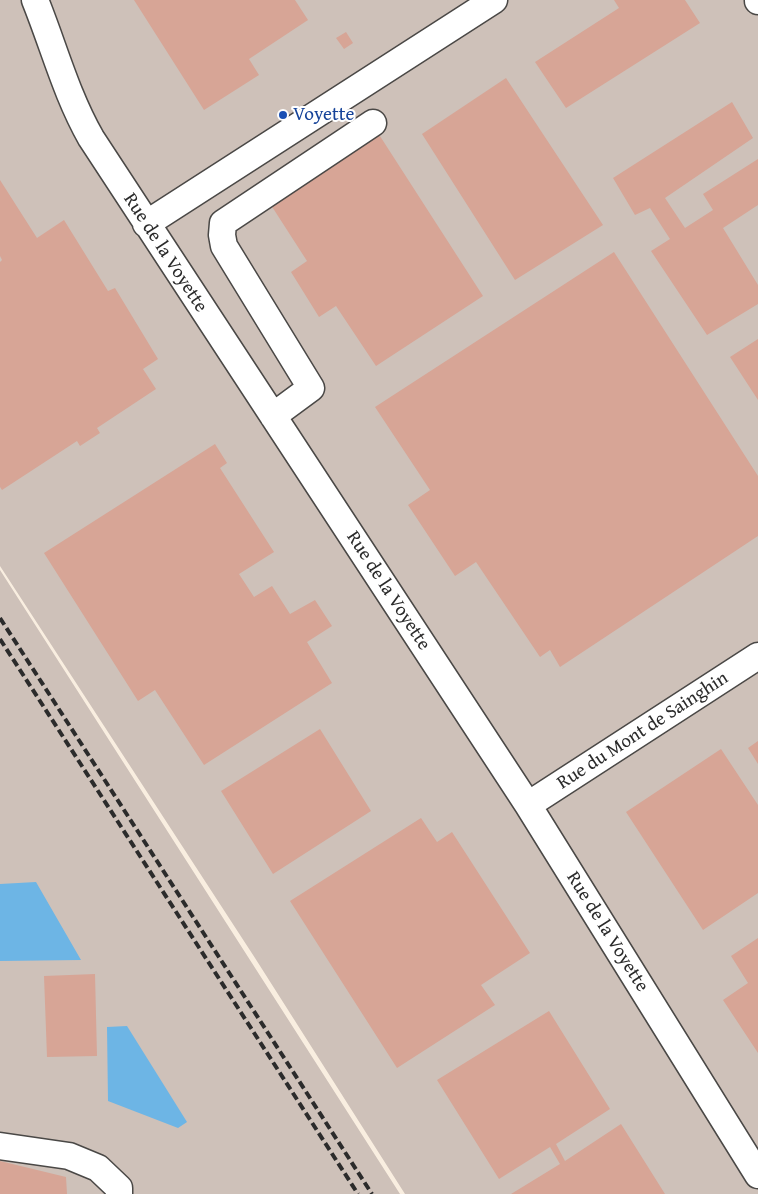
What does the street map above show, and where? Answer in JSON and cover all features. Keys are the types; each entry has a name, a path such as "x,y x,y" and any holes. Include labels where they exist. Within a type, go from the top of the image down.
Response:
{"street":[{"name":"Rue de la Voyette","path":"35,0 66,88 91,138 528,805 758,1175"},
{"path":"146,224 494,0"},
{"path":"273,416 311,388 224,246 222,235 223,223 373,122"},
{"name":"Rue du Mont de Sainghin","path":"528,805 758,656"},
{"path":"0,1146 69,1156 98,1168 119,1188 119,1194"}],"shaded area":[{"path":"0,0 758,0 758,1194 405,1194 255,958 0,566"},
{"path":"0,570 400,1194 0,1194"}],"water":[{"path":"36,882 81,960 0,961 0,884"},
{"path":"127,1026 187,1122 178,1128 108,1101 107,1027"}],"building":[{"path":"134,0 295,0 308,20 249,59 259,75 204,110"},
{"path":"614,0 685,0 700,23 566,108 535,62 619,8"},
{"path":"346,32 353,43 344,49 336,38"},
{"path":"506,78 603,225 515,280 422,134"},
{"path":"732,102 753,138 665,198 685,228 713,210 703,194 758,159 758,205 723,228 758,285 758,304 707,335 651,251 670,239 650,208 635,215 613,178"},
{"path":"378,133 483,296 376,366 336,306 319,317 291,272 307,261 269,202"},
{"path":"0,180 37,238 64,220 108,291 115,288 158,359 143,369 156,389 97,428 100,433 80,446 77,441 2,490 0,487 0,262 2,260 0,256"},
{"path":"614,252 758,476 758,536 560,667 550,650 540,657 476,562 455,576 408,505 430,490 375,407"},
{"path":"758,339 758,400 730,357"},
{"path":"215,444 227,463 220,468 274,552 239,574 254,597 272,586 290,614 315,600 332,626 307,642 332,683 204,765 155,690 138,701 44,553"},
{"path":"320,729 371,811 273,874 221,791"},
{"path":"758,741 758,764 748,748"},
{"path":"721,749 758,805 758,893 703,930 626,812"},
{"path":"421,818 437,842 452,832 530,953 481,985 495,1005 397,1068 290,901"},
{"path":"758,938 758,1053 723,1000 748,983 731,956"},
{"path":"95,974 97,1056 47,1057 44,976"},
{"path":"549,1011 610,1109 556,1144 565,1161 621,1124 665,1194 511,1194 560,1164 550,1147 499,1179 437,1080"},
{"path":"0,1161 66,1177 67,1194 0,1194"}],"railway":[{"path":"0,618 372,1194"},
{"path":"0,639 358,1194"}],"place":[{"name":"Voyette","path":"283,115"}]}
